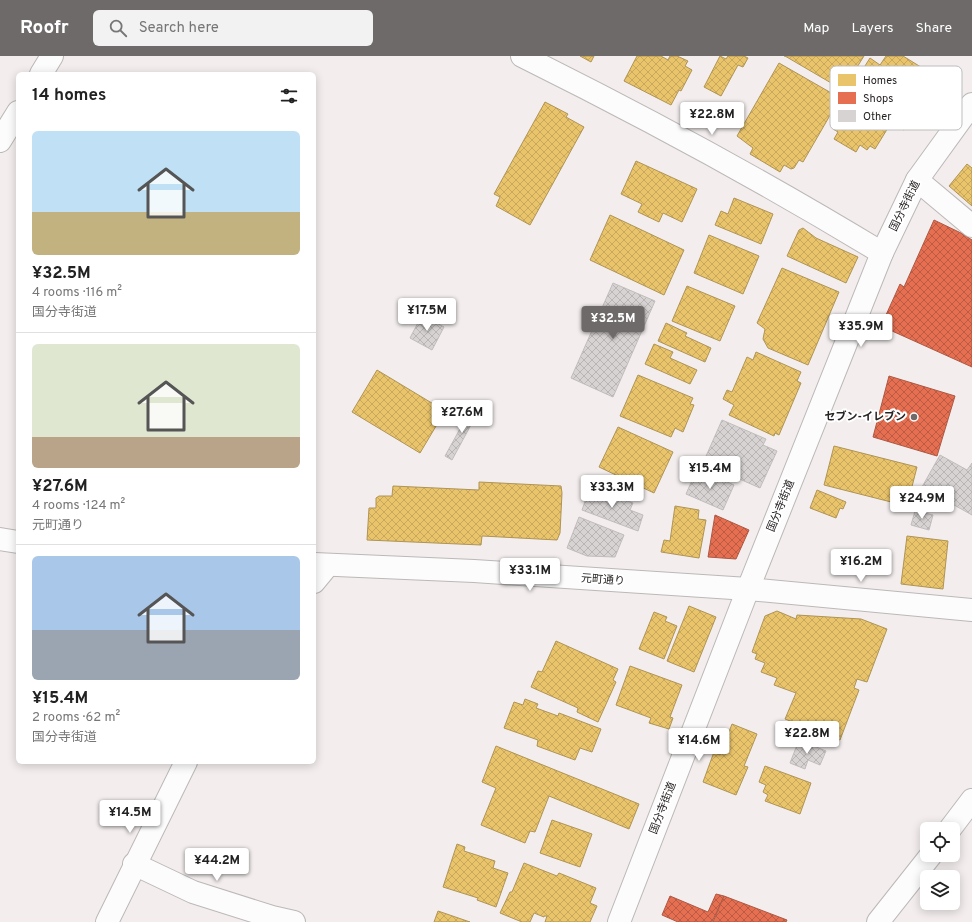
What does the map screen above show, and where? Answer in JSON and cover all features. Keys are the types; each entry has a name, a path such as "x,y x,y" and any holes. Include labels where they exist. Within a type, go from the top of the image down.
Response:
{"street":[{"path":"42,72 52,56"},
{"path":"522,56 608,98 795,200 882,253"},
{"name":"国分寺街道","path":"962,118 972,104"},
{"path":"0,141 16,115"},
{"name":"国分寺街道","path":"619,922 748,589 882,253 917,180 953,130"},
{"path":"917,180 972,226"},
{"path":"0,539 16,542"},
{"path":"316,577 321,564"},
{"name":"元町通り","path":"321,564 474,571 748,589 972,610"},
{"path":"107,922 134,864 185,764"},
{"path":"955,822 972,800"},
{"path":"878,922 925,862"},
{"path":"134,864 193,892 272,917 294,922"}],"building: Homes":[{"path":"580,56 594,56 591,62"},
{"path":"637,56 661,56 668,60 670,56 677,56 688,61 685,66 692,70 681,91 679,90 671,105 624,81"},
{"path":"720,56 726,59 728,56 744,56 748,58 743,67 738,65 721,96 704,87"},
{"path":"785,56 864,56 858,66 830,66 830,82"},
{"path":"886,56 903,56 919,66 865,66 870,58 880,65"},
{"path":"779,63 830,92 830,115 803,162 799,160 794,168 791,169 784,165 780,172 750,154 753,148 737,136"},
{"path":"545,102 568,114 566,117 584,127 530,225 496,206 500,197 494,194"},
{"path":"835,130 887,130 875,149 870,146 867,150 860,145 856,152 834,139 838,132"},
{"path":"636,161 697,189 682,222 663,213 659,222 638,212 642,204 621,194"},
{"path":"967,164 972,168 972,206 949,186"},
{"path":"734,198 773,214 761,244 715,225 721,211 728,214"},
{"path":"610,215 684,250 664,295 590,260"},
{"path":"803,228 816,238 858,257 846,283 787,256 799,230"},
{"path":"709,235 759,256 743,294 694,273"},
{"path":"782,268 839,292 808,365 768,348 763,339 765,329 757,323"},
{"path":"687,286 735,306 720,341 672,321"},
{"path":"666,323 687,333 685,336 711,348 705,362 658,341"},
{"path":"654,344 673,352 670,358 697,370 690,384 645,364"},
{"path":"756,352 801,372 797,381 801,383 779,435 775,433 774,436 729,415 734,405 723,399 727,390 732,392 747,357 753,360"},
{"path":"377,370 445,411 420,453 352,412"},
{"path":"638,375 693,398 690,404 694,405 683,432 675,428 671,437 620,416"},
{"path":"618,427 673,452 654,493 599,467"},
{"path":"834,446 917,467 907,506 824,485"},
{"path":"479,482 561,486 560,533 557,540 482,536 481,545 367,540 369,508 376,508 376,498 379,496 392,496 393,486 479,490"},
{"path":"817,490 846,502 843,509 840,508 836,518 810,508"},
{"path":"675,506 699,510 698,519 706,520 699,558 661,552 664,540 670,541"},
{"path":"907,536 948,541 943,589 901,584"},
{"path":"689,606 716,617 694,672 667,661"},
{"path":"777,611 796,619 797,615 861,619 887,629 867,682 857,679 854,688 859,690 840,740 785,719 796,693 774,685 777,678 761,672 765,663 755,659 757,654 752,652 765,616"},
{"path":"654,612 667,617 665,621 677,626 664,659 639,649"},
{"path":"556,641 618,669 613,680 616,682 598,722 577,712 578,708 531,687 538,671 542,672"},
{"path":"630,666 682,685 670,717 673,718 669,729 649,723 651,718 616,705"},
{"path":"525,699 538,704 536,708 558,716 559,713 601,729 592,752 580,748 575,760 537,746 538,740 504,728 514,702 523,705"},
{"path":"732,724 757,734 744,766 748,767 736,795 703,782 714,752 720,755"},
{"path":"496,746 639,804 629,829 549,796 535,832 530,831 525,843 481,825 496,788 482,782"},
{"path":"765,766 811,783 800,814 765,801 768,795 763,792 766,785 759,782"},
{"path":"552,820 592,834 580,867 540,853"},
{"path":"457,844 465,847 464,851 495,861 493,868 508,873 496,907 477,900 478,898 443,887"},
{"path":"524,863 557,876 559,873 596,888 590,903 597,906 590,922 545,922 547,916 544,917 534,913 530,922 522,922 500,913 510,892 512,892"},
{"path":"438,911 470,922 434,922"}],"building: Shops":[{"path":"934,220 972,240 972,367 881,326 900,284 904,287"},
{"name":"セブン-イレブン","path":"889,376 955,396 937,456 873,437"},
{"path":"715,515 749,530 736,559 708,557"},
{"path":"716,894 724,896 712,922 678,922 662,915 670,896 708,912"},
{"path":"724,896 787,920 786,922 713,922"}],"building: Other":[{"path":"613,283 655,301 613,397 571,378"},
{"path":"422,315 444,327 432,350 410,338"},
{"path":"472,407 479,410 452,460 445,456"},
{"path":"722,420 766,439 763,445 777,451 760,488 703,463"},
{"path":"940,455 967,470 972,463 972,515 922,487"},
{"path":"697,469 734,485 723,510 686,494"},
{"path":"590,487 633,503 630,510 643,515 638,531 582,510"},
{"path":"915,511 933,515 929,530 911,525"},
{"path":"579,517 624,535 615,557 587,556 567,548"},
{"path":"799,740 826,751 820,765 808,760 805,769 790,763"}],"place":[{"name":"セブン-イレブン","path":"914,417"}]}
